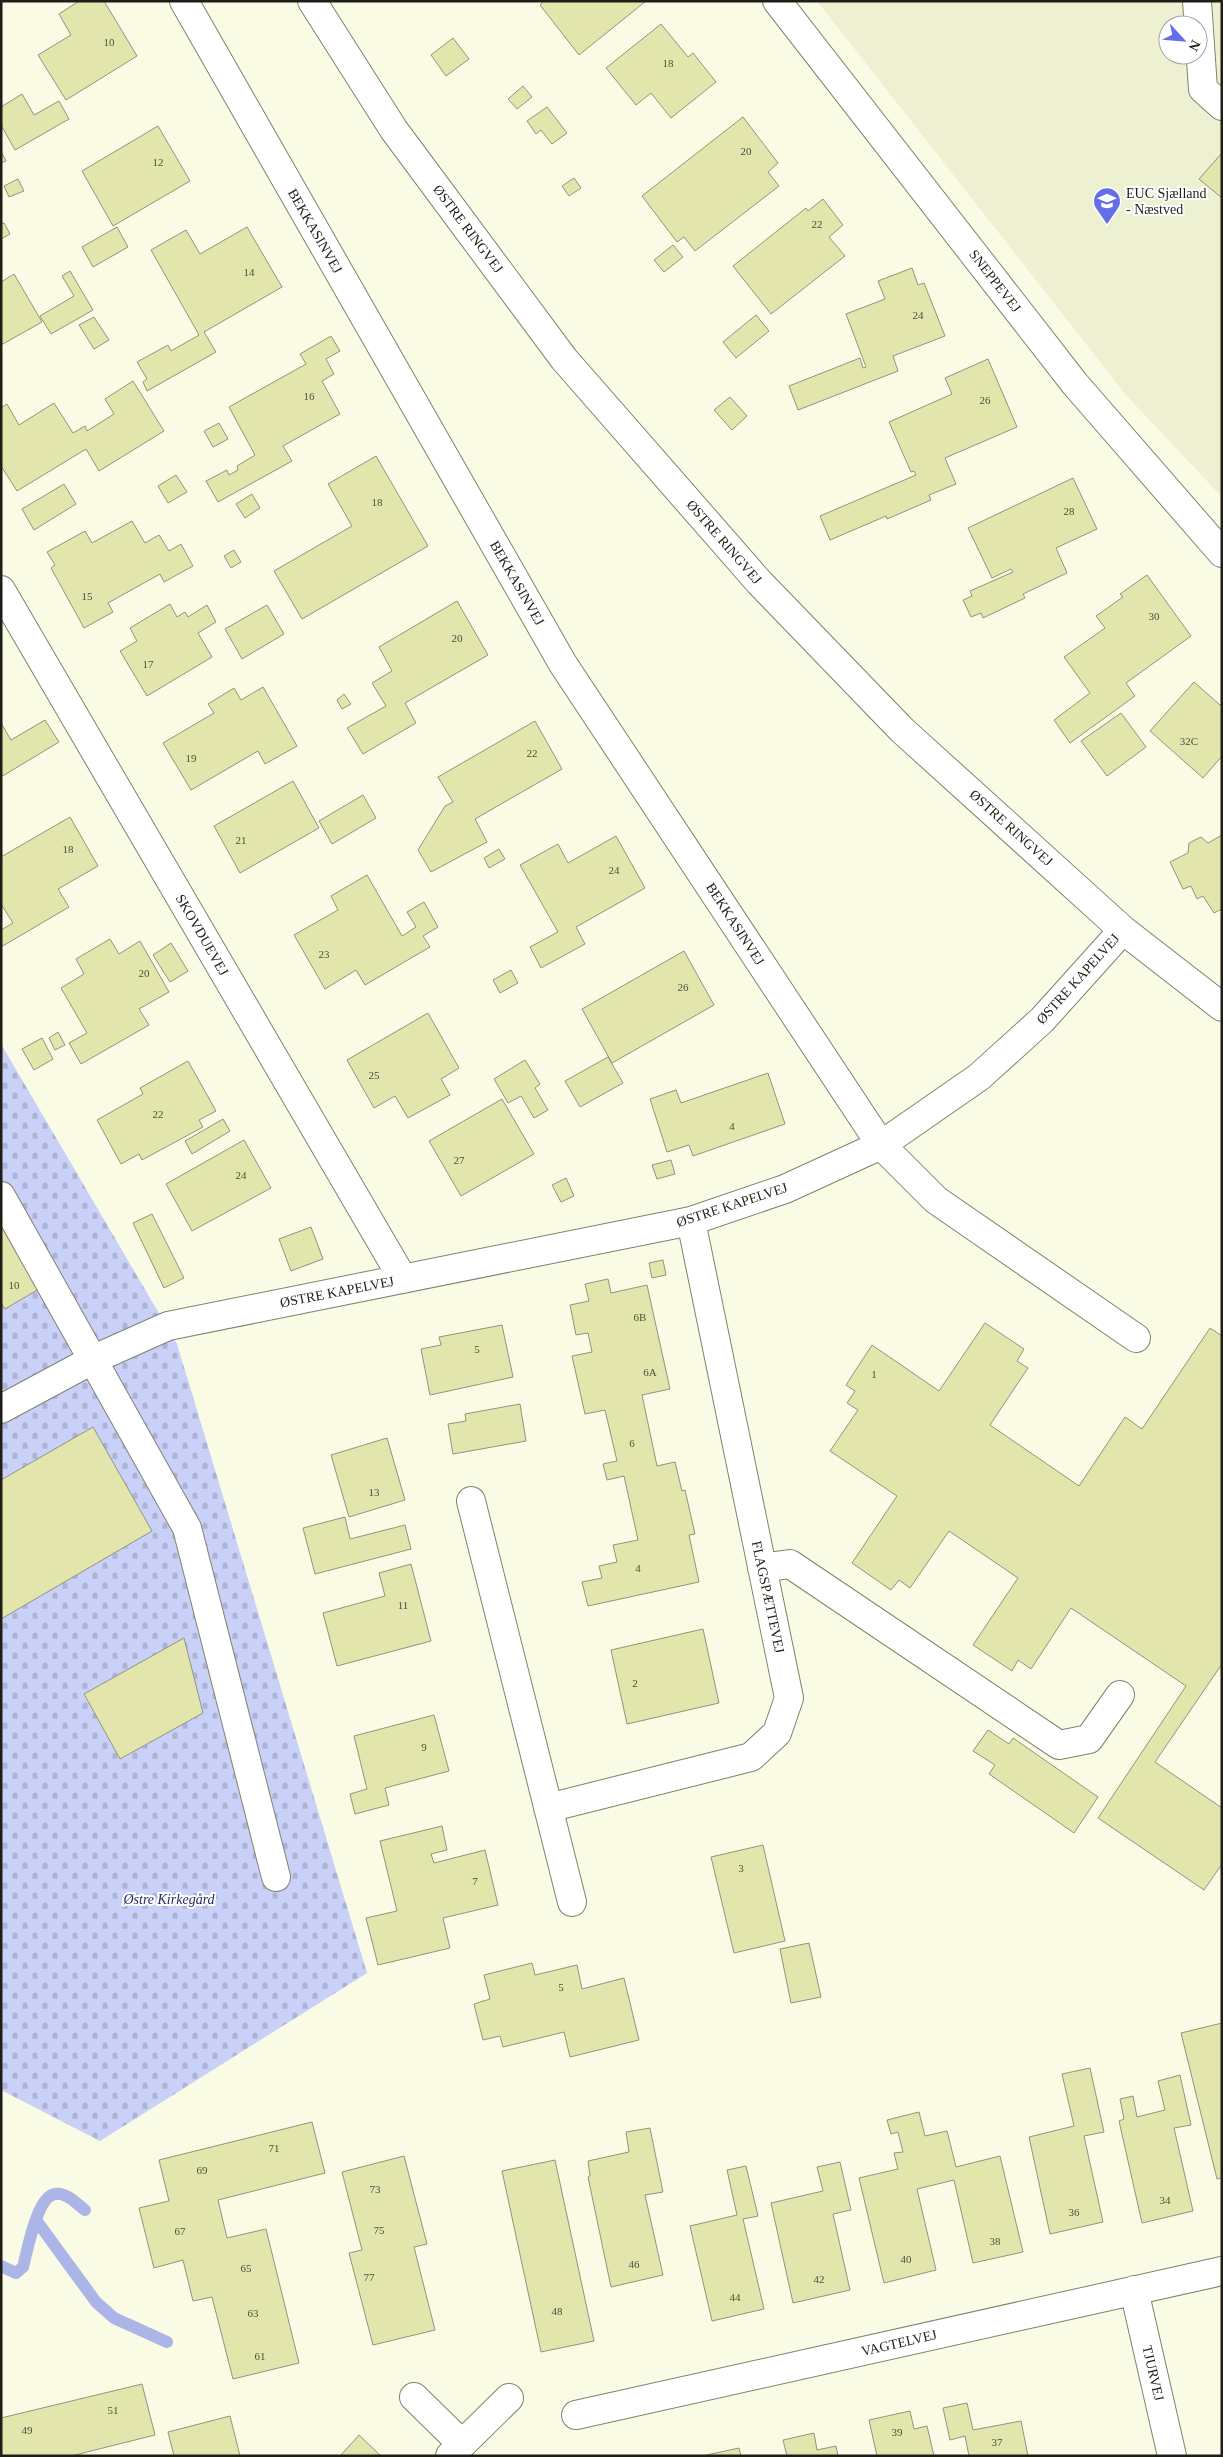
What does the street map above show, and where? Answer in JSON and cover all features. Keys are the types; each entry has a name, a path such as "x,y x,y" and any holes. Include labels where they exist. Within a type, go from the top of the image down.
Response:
{"street":[{"name":"BEKKASINVEJ","path":"184,1 563,664 881,1145 936,1200 1136,1338"},
{"name":"ØSTRE RINGVEJ","path":"312,1 394,130 564,359 759,582 902,730 1123,930 1222,1007"},
{"name":"SNEPPEVEJ","path":"777,1 1075,384 1222,553"},
{"path":"1197,1 1203,89 1222,106"},
{"name":"SKOVDUEVEJ","path":"1,590 403,1279"},
{"name":"ØSTRE KAPELVEJ","path":"1,1409 94,1359 168,1326 691,1221 786,1189 881,1145 979,1077 1042,1020 1123,930"},
{"path":"1,1196 187,1528 276,1877"},
{"name":"FLAGSPÆTTEVEJ","path":"548,1808 751,1757 777,1733 789,1698 691,1221"},
{"path":"471,1501 572,1902"},
{"path":"762,1568 790,1564 1059,1745 1089,1739 1120,1695"},
{"name":"VAGTELVEJ","path":"576,2415 1222,2271"},
{"name":"TJURVEJ","path":"1134,2290 1172,2456"},
{"path":"414,2397 456,2450 509,2398"}],"shaded area":[{"name":"EUC Sjælland - Næstved","path":"817,1 1222,1 1222,497 1126,395"}],"green space":[{"name":"Østre Kirkegård","path":"1,1044 177,1344 367,1973 100,2141 1,2090"}],"building":[{"path":"79,1 104,1 137,56 66,100 38,55 71,35 59,14"},
{"path":"544,1 646,1 579,55 540,5"},
{"path":"661,24 688,57 693,53 716,82 671,118 651,93 636,105 606,68"},
{"path":"453,38 469,59 446,76 431,55"},
{"path":"523,86 532,97 517,109 508,99"},
{"path":"22,94 34,115 59,101 69,119 15,150 1,125 1,107"},
{"path":"547,107 567,133 552,144 541,130 536,134 527,121"},
{"path":"743,117 778,163 768,172 779,186 695,251 684,237 677,242 642,196"},
{"path":"158,126 190,181 113,226 82,171"},
{"path":"1,151 6,161 1,163"},
{"path":"1222,153 1222,198 1199,179"},
{"path":"574,178 581,188 569,196 562,186"},
{"path":"18,179 24,191 9,197 4,186"},
{"path":"823,199 843,225 829,237 845,256 771,314 733,266 806,208 808,211"},
{"path":"4,223 10,234 1,239 1,224"},
{"path":"117,227 128,247 93,267 82,247"},
{"path":"247,227 282,287 204,332 216,352 147,391 143,382 147,379 137,362 168,345 171,351 199,335 151,250 186,230 200,254"},
{"path":"673,245 683,257 664,272 654,260"},
{"path":"912,268 918,285 924,283 945,336 893,356 898,371 798,410 789,386 860,358 863,368 866,367 846,314 885,299 878,281"},
{"path":"70,271 93,310 51,334 40,316 74,296 62,276"},
{"path":"14,274 42,322 1,345 1,282"},
{"path":"756,315 769,331 736,358 723,342"},
{"path":"94,317 109,340 94,349 79,325"},
{"path":"331,336 340,351 326,359 334,374 322,381 340,414 283,446 292,461 218,502 206,481 227,470 229,475 238,470 237,466 255,455 229,407 306,364 300,354"},
{"path":"988,359 1017,427 945,458 956,484 929,495 931,500 887,519 886,516 830,540 820,516 916,475 914,471 911,472 889,422 952,394 945,378"},
{"path":"133,381 164,431 99,471 86,449 17,491 1,466 1,408 7,404 19,425 54,403 73,433 85,426 87,431 114,414 105,399"},
{"path":"730,397 747,416 732,430 714,410"},
{"path":"219,423 228,439 213,447 204,431"},
{"path":"376,456 428,546 302,619 274,571 352,526 328,484"},
{"path":"176,475 187,492 168,503 158,486"},
{"path":"1073,478 1097,529 1056,548 1067,573 1023,594 1025,598 983,618 981,613 971,617 963,600 972,596 970,591 1013,572 1011,569 992,578 968,528"},
{"path":"64,484 76,504 34,530 22,509"},
{"path":"252,494 260,508 245,518 236,504"},
{"path":"132,521 145,543 159,535 169,551 181,544 193,566 164,582 160,574 108,603 113,612 84,628 51,568 55,565 47,552 85,531 92,543"},
{"path":"234,550 241,562 231,568 224,556"},
{"path":"1147,575 1191,636 1126,683 1135,696 1070,743 1054,720 1090,693 1064,657 1105,628 1096,616 1123,597 1120,594"},
{"path":"457,601 488,655 405,703 416,723 363,754 347,728 386,706 372,683 392,671 379,647"},
{"path":"170,604 177,617 185,612 188,617 207,605 216,622 198,633 212,657 147,696 120,651 137,641 130,628"},
{"path":"267,605 284,634 242,659 225,629"},
{"path":"1194,682 1220,705 1222,704 1222,756 1203,778 1150,731"},
{"path":"263,687 297,746 265,764 258,751 191,790 163,743 214,713 208,704 234,688 241,700"},
{"path":"344,694 351,704 342,709 337,700"},
{"path":"1121,713 1146,747 1107,776 1081,741"},
{"path":"45,720 59,742 1,777 1,723 11,740"},
{"path":"535,721 562,769 475,819 487,842 431,872 418,850 445,806 453,802 438,777"},
{"path":"293,781 319,828 240,873 214,826"},
{"path":"363,795 376,818 332,844 319,821"},
{"path":"70,817 98,866 58,889 69,907 1,947 1,930 13,923 1,904 1,857"},
{"path":"1222,835 1222,909 1214,913 1203,896 1197,899 1191,886 1183,889 1170,862 1188,853 1189,843 1201,837 1208,843"},
{"path":"616,836 645,888 576,927 585,944 541,968 530,947 558,932 520,865 558,844 568,863"},
{"path":"499,849 505,859 489,868 484,858"},
{"path":"367,875 402,936 416,927 407,912 424,902 438,927 423,936 430,947 365,985 356,970 325,989 294,935 338,910 331,896"},
{"path":"110,939 119,954 140,941 169,992 139,1009 149,1025 81,1064 69,1043 87,1033 61,988 84,974 76,959"},
{"path":"171,943 188,971 170,982 153,955"},
{"path":"684,951 714,1005 612,1063 582,1009"},
{"path":"511,970 518,983 500,993 493,980"},
{"path":"428,1013 459,1068 441,1079 450,1095 408,1118 395,1096 374,1108 347,1060"},
{"path":"58,1032 65,1045 55,1050 49,1038"},
{"path":"42,1038 53,1059 34,1070 22,1049"},
{"path":"608,1057 623,1083 580,1107 565,1081"},
{"path":"525,1060 540,1084 535,1088 548,1110 534,1118 521,1096 508,1103 494,1079"},
{"path":"188,1061 216,1111 199,1120 203,1127 142,1160 139,1154 121,1164 97,1120 143,1094 140,1088"},
{"path":"768,1073 785,1124 693,1156 689,1145 667,1152 650,1099 676,1090 681,1103"},
{"path":"502,1099 534,1154 461,1196 429,1141"},
{"path":"223,1119 230,1131 192,1154 185,1141"},
{"path":"244,1140 271,1188 192,1231 166,1184"},
{"path":"671,1160 675,1174 657,1179 652,1165"},
{"path":"566,1178 574,1196 561,1202 552,1185"},
{"path":"152,1214 184,1278 164,1288 133,1223"},
{"path":"1,1224 39,1289 5,1309 1,1303"},
{"path":"311,1227 323,1259 291,1271 279,1239"},
{"path":"663,1260 666,1275 652,1278 649,1263"},
{"path":"608,1279 611,1293 647,1285 670,1389 642,1395 657,1466 675,1462 682,1491 685,1490 695,1534 689,1535 699,1582 588,1606 582,1582 602,1578 599,1566 617,1562 613,1545 638,1540 624,1476 607,1480 603,1464 617,1461 605,1410 585,1414 572,1356 592,1352 588,1333 576,1335 570,1305 589,1301 585,1284"},
{"path":"985,1323 1024,1349 1017,1361 1028,1368 990,1425 1079,1486 1125,1417 1142,1429 1210,1328 1222,1336 1222,1664 1155,1762 1222,1808 1222,1864 1204,1890 1098,1818 1186,1686 1071,1608 1031,1669 1018,1660 1012,1671 973,1645 1018,1578 949,1531 910,1588 899,1580 891,1590 852,1563 897,1496 830,1451 858,1410 847,1403 855,1391 846,1385 872,1345 939,1391"},
{"path":"502,1325 513,1377 430,1395 421,1349 441,1345 439,1337"},
{"path":"520,1404 526,1441 453,1454 448,1424 466,1421 465,1414"},
{"path":"93,1427 152,1531 1,1619 1,1480"},
{"path":"387,1438 405,1500 349,1517 331,1455"},
{"path":"345,1517 350,1539 405,1525 411,1549 315,1574 303,1528"},
{"path":"411,1564 431,1641 337,1666 323,1613 385,1596 379,1573"},
{"path":"703,1629 719,1703 627,1724 611,1650"},
{"path":"184,1638 203,1713 120,1759 84,1694"},
{"path":"434,1715 449,1771 385,1788 389,1805 355,1814 350,1794 367,1789 354,1736"},
{"path":"988,1730 1009,1744 1013,1738 1098,1797 1074,1833 989,1774 995,1765 973,1751"},
{"path":"442,1826 447,1850 431,1854 434,1863 485,1850 498,1905 443,1918 450,1948 378,1965 366,1918 397,1911 380,1841"},
{"path":"763,1845 785,1941 734,1953 711,1857"},
{"path":"809,1943 821,1997 791,2003 780,1949"},
{"path":"532,1963 535,1975 577,1965 582,1989 624,1978 639,2040 570,2057 564,2032 503,2047 500,2036 483,2040 474,2004 490,1999 484,1975"},
{"path":"1222,2023 1222,2178 1217,2179 1181,2033"},
{"path":"1090,2068 1104,2132 1084,2136 1103,2222 1050,2234 1029,2137 1074,2126 1062,2074"},
{"path":"1180,2075 1191,2125 1174,2128 1193,2211 1142,2223 1119,2121 1124,2119 1120,2099 1133,2096 1137,2117 1165,2110 1158,2081"},
{"path":"919,2112 925,2136 947,2131 956,2167 1000,2156 1023,2252 973,2263 954,2180 917,2189 936,2270 884,2283 859,2178 898,2169 894,2153 903,2152 898,2132 891,2134 887,2120"},
{"path":"312,2122 325,2173 218,2200 227,2238 266,2229 299,2363 233,2379 212,2297 193,2301 183,2260 154,2268 139,2208 169,2201 159,2160"},
{"path":"650,2128 663,2192 645,2195 663,2275 611,2287 588,2177 590,2176 588,2161 629,2152 626,2132"},
{"path":"404,2156 427,2244 414,2247 435,2330 373,2345 349,2253 362,2250 342,2172"},
{"path":"555,2160 594,2341 541,2352 502,2171"},
{"path":"840,2162 851,2210 833,2214 850,2290 793,2303 771,2203 823,2191 817,2167"},
{"path":"746,2166 758,2216 743,2219 764,2309 712,2321 690,2226 737,2215 727,2170"},
{"path":"142,2384 155,2435 71,2456 1,2456 1,2418"},
{"path":"967,2403 973,2430 1021,2421 1028,2456 969,2456 965,2436 950,2440 943,2408"},
{"path":"910,2411 914,2429 927,2426 934,2456 877,2456 869,2420"},
{"path":"230,2416 240,2456 174,2456 168,2432"},
{"path":"814,2433 817,2450 836,2446 838,2456 787,2456 783,2440"},
{"path":"359,2435 381,2456 340,2456"},
{"path":"739,2448 741,2456 702,2456"}],"waterway":[{"path":"1,2266 16,2273 23,2267 38,2214 49,2197 55,2194 63,2195 85,2210"},
{"path":"36,2220 96,2302 114,2318 167,2342"}],"place":[{"name":"EUC Sjælland - Næstved","path":"1107,225"}]}
